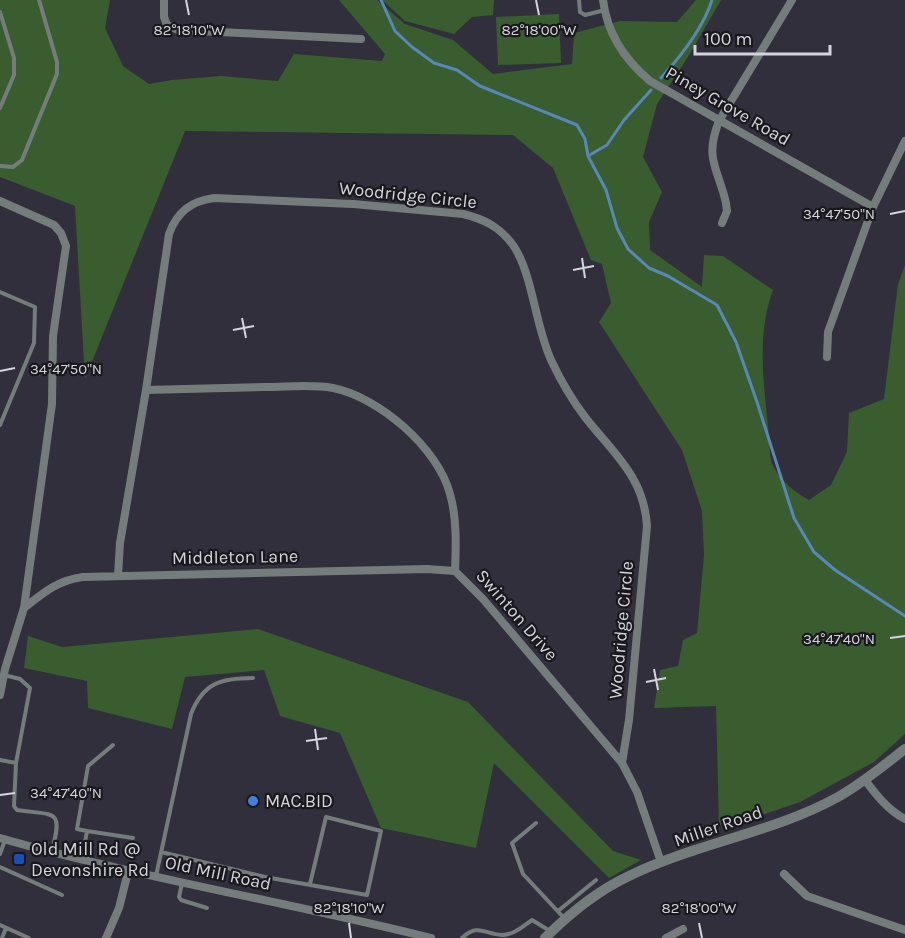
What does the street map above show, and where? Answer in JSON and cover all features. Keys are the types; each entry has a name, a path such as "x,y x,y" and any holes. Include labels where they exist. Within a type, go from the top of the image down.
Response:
{"street":[{"path":"164,0 164,17 167,25 183,31 361,39"},
{"name":"Piney Grove Road","path":"603,0 608,23 619,46 641,72 672,94 873,207"},
{"path":"722,223 727,211 714,169 712,140 719,121 792,0"},
{"path":"827,357 828,332 873,207 905,141"},
{"name":"Woodridge Circle","path":"118,575 122,532 146,390 168,234 178,215 195,202 214,198 353,204 463,214 486,221 511,243 520,258 542,339 562,382 585,416 631,473 644,503 647,526 629,720 622,763"},
{"path":"0,201 54,225 63,237 66,251 53,336 52,404 24,608 0,694"},
{"name":"Swinton Drive","path":"146,390 320,386 346,392 371,403 414,436 443,474 454,510 455,571 483,599 622,763 637,792 661,862"},
{"name":"Middleton Lane","path":"24,608 53,585 83,577 427,569 455,571"},
{"name":"Miller Road","path":"548,935 561,915 609,886 661,862 812,810 865,780 905,749"},
{"path":"865,780 895,814 905,819"},
{"name":"Old Mill Road","path":"2,839 128,872 355,919 430,938"},
{"path":"106,938 119,908 128,872"},
{"path":"784,874 807,896 905,930"},
{"path":"666,938 682,929"}],"lane":[{"path":"0,166 13,167 22,160 57,74 57,62 39,0"},
{"path":"579,0 580,12 585,15 605,10"},
{"path":"0,12 11,48 14,75 0,108"},
{"path":"0,292 35,307 34,343 0,425"},
{"path":"4,675 20,680 30,688 16,763 14,806 17,810 51,815 56,819 58,825 52,853"},
{"path":"156,877 191,714 197,698 204,689 218,682 253,678"},
{"path":"113,745 88,766 78,829 133,838"},
{"path":"0,760 16,763"},
{"path":"162,852 265,877 367,895 381,831 326,817 310,884"},
{"path":"536,824 512,843 523,874 561,915 596,880"},
{"path":"82,860 87,831"},
{"path":"0,854 2,839"},
{"path":"0,867 62,895"},
{"path":"182,882 179,897 181,900 207,908"},
{"path":"462,938 475,930 501,935 508,934 532,921 548,935"},
{"path":"0,925 29,938"},
{"path":"2,938 6,928"}],"green space":[{"path":"0,0 110,0 105,28 123,66 149,84 221,76 278,81 294,54 382,61 385,54 339,0 377,0 405,24 453,40 493,74 572,64 574,33 620,21 677,22 696,0 721,0 657,104 643,157 662,192 649,222 650,250 702,287 704,255 723,256 773,290 764,325 763,343 771,459 773,466 785,482 809,500 831,485 847,452 849,413 884,399 898,284 905,265 905,734 874,762 800,802 744,821 719,825 716,706 654,708 660,670 678,666 683,640 697,633 704,555 702,511 682,450 599,322 611,303 602,264 591,260 553,168 513,135 185,131 85,379 75,206 0,177"},
{"path":"382,0 494,0 493,15 472,17 454,34 405,21"},
{"path":"559,14 561,63 498,65 496,17"},
{"path":"258,629 468,702 613,851 641,860 609,878 494,763 476,848 381,828 340,733 280,716 264,670 185,677 172,729 88,708 87,681 24,668 28,636 62,647"}],"waterway":[{"path":"381,0 395,31 434,63 457,70 480,86 577,125 585,139 588,156 606,190 617,228 628,249 649,268 668,276 717,305 736,342 794,518 814,552 835,570 905,616"},
{"path":"661,78 697,32 712,0"},
{"path":"588,156 607,145 624,120 651,90"}],"place":[{"name":"MAC.BID","path":"253,801"},
{"name":"Old Mill Rd @ Devonshire Rd","path":"19,859"}]}
